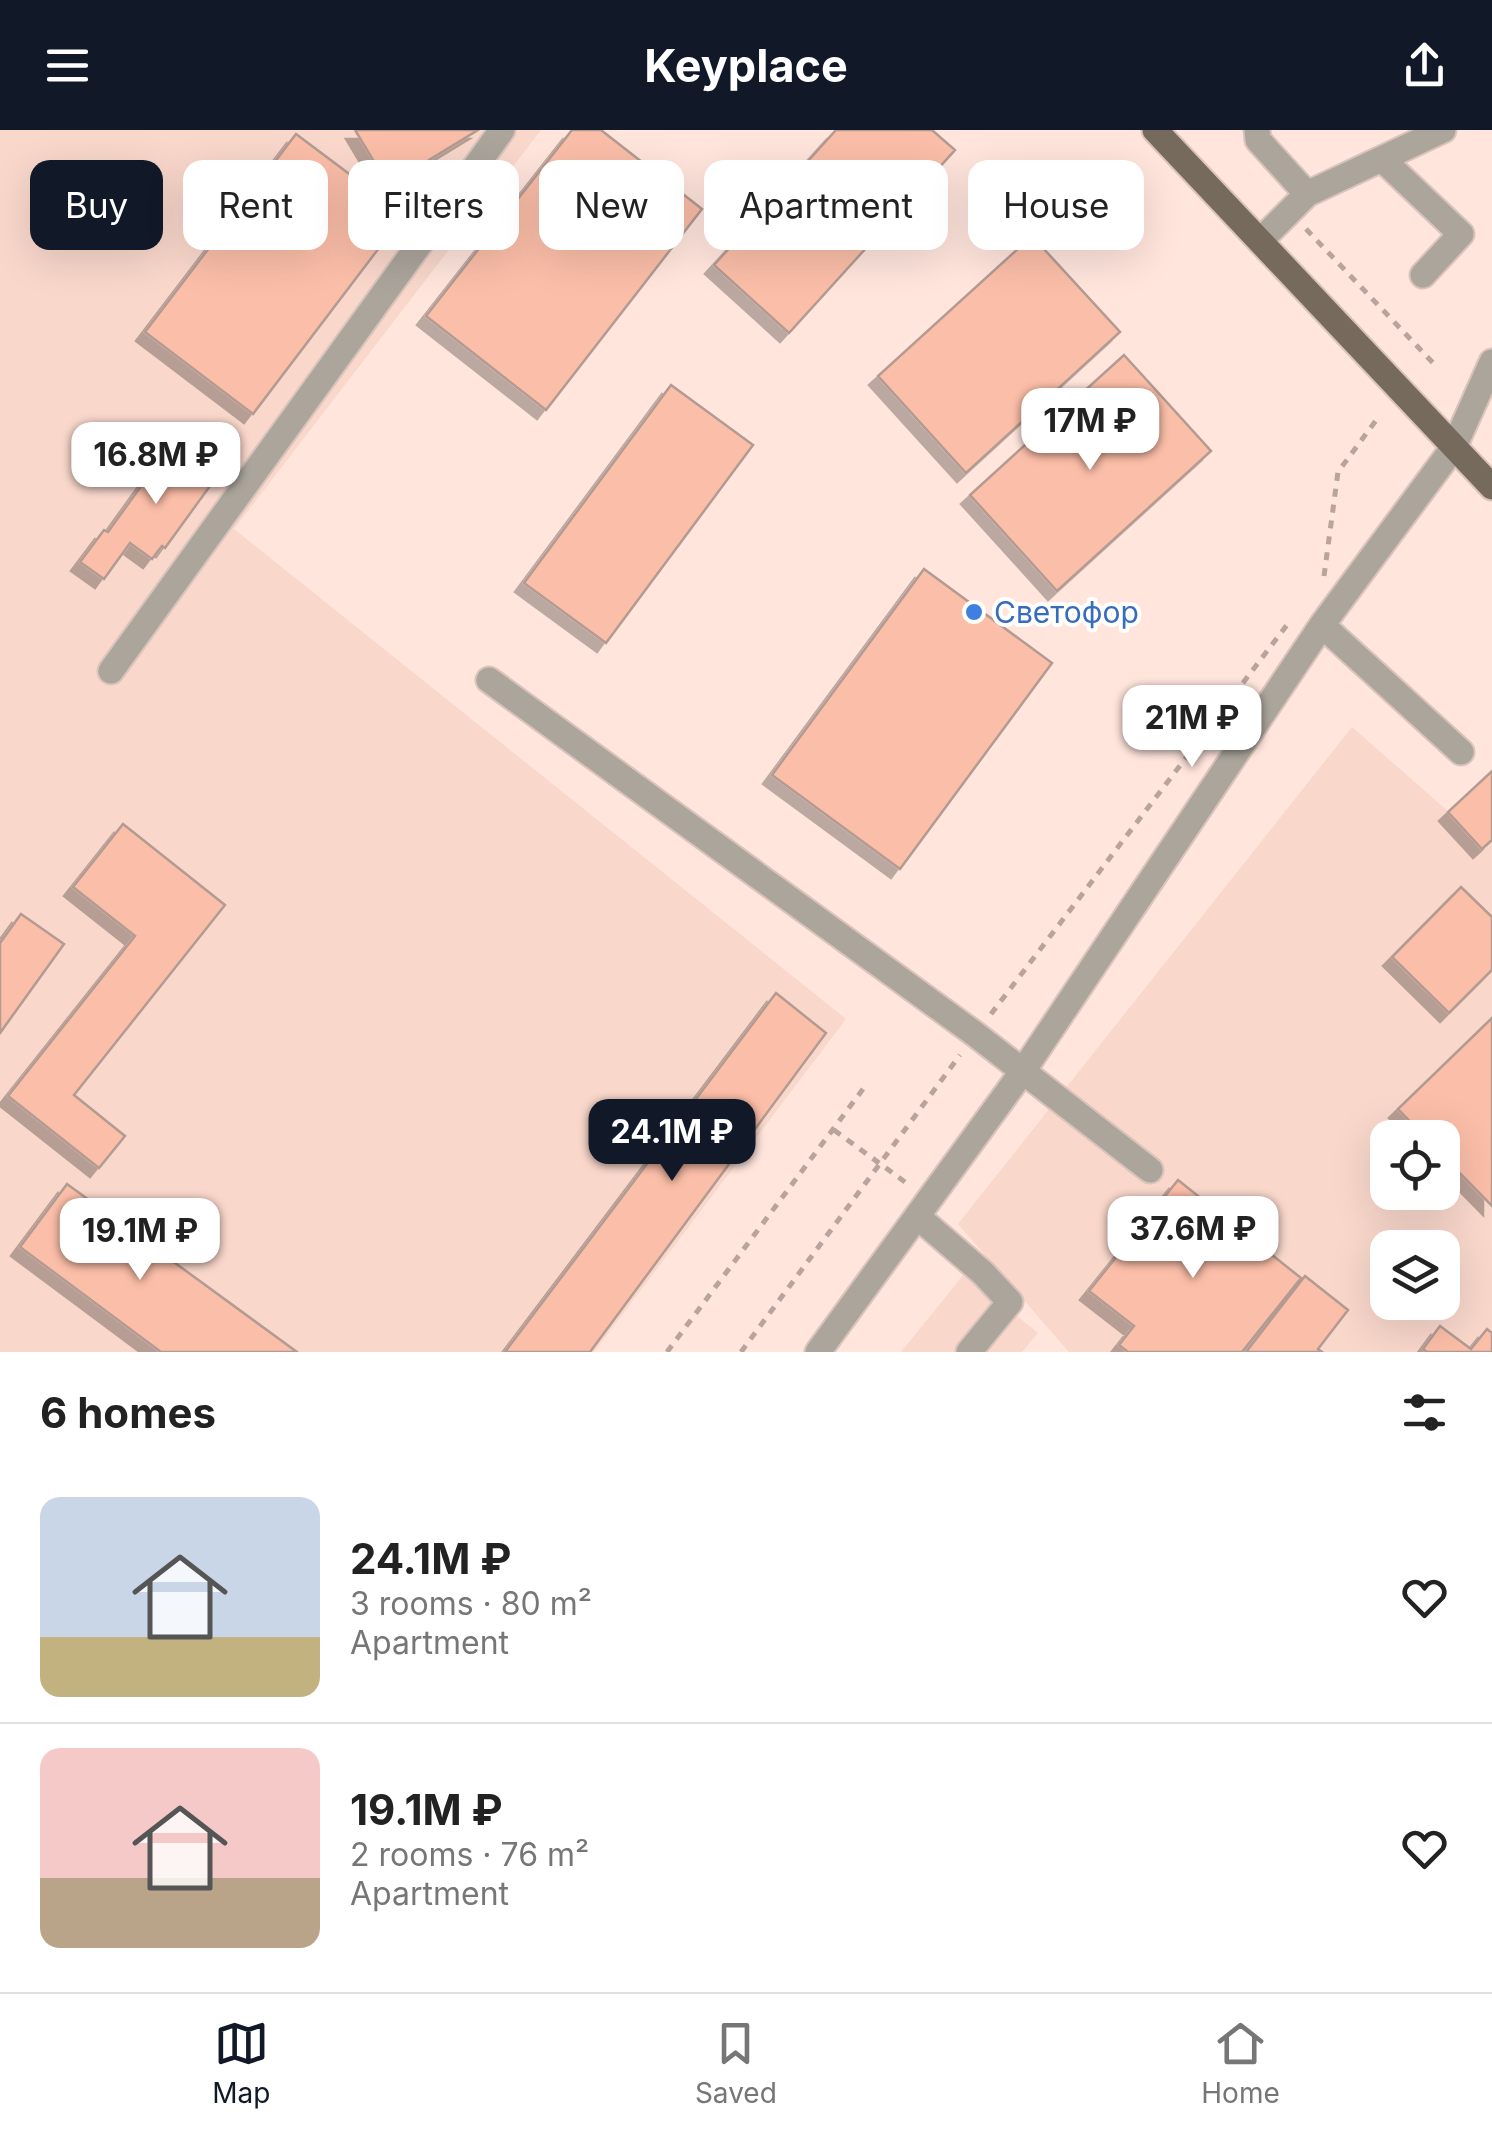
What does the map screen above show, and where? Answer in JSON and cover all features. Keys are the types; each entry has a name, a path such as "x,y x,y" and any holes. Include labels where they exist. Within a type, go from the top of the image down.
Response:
{"main road":[{"path":"1155,130 1492,487"}],"street":[{"path":"111,671 502,130"},
{"path":"1258,130 1258,140 1298,203"},
{"path":"1260,241 1298,203 1443,130"},
{"path":"1382,159 1461,234 1423,275"},
{"path":"818,1352 1022,1071 1322,624 1454,447 1492,362"},
{"path":"1322,624 1461,752"},
{"path":"489,680 975,1034 1150,1170"},
{"path":"924,1209 1010,1302 969,1352"}],"path":[{"path":"1298,203 1434,364"},
{"path":"1314,590 1326,574 1338,472 1378,419"},
{"path":"741,1352 975,1034 1290,621"},
{"path":"667,1352 862,1089"},
{"path":"834,1130 880,1164 924,1209"}],"shaded area":[{"path":"0,130 541,130 518,160 348,160 348,250 449,250 234,529 846,1019 594,1352 0,1352"},
{"path":"1352,727 1450,813 1492,774 1492,1352 1069,1352 958,1224"},
{"path":"965,1273 1038,1333 1022,1352 901,1352"}],"building":[{"path":"355,130 478,130 429,160 373,160"},
{"path":"572,130 601,130 639,160 548,160"},
{"path":"836,130 932,130 955,150 946,160 809,160"},
{"path":"296,134 348,173 348,250 377,250 253,414 145,332 208,250 328,250 328,160 276,160"},
{"path":"539,172 539,250 670,250 546,410 426,316 478,250 519,250 519,198"},
{"path":"684,195 702,209 684,232"},
{"path":"728,250 864,250 789,333 714,265"},
{"path":"1017,250 1045,250 1120,332 966,473 878,376"},
{"path":"1124,355 1211,451 1057,591 970,495"},
{"path":"671,385 753,445 606,643 524,583"},
{"path":"178,435 223,468 165,548 162,546 152,559 130,543 104,579 80,562 104,530 108,532"},
{"path":"924,569 1052,663 900,869 772,775"},
{"path":"1492,771 1492,840 1482,849 1448,812"},
{"path":"123,824 225,905 74,1095 125,1136 99,1168 8,1096 135,936 73,887"},
{"path":"1461,887 1492,917 1492,970 1449,1013 1392,957"},
{"path":"21,914 64,944 0,1033 0,943"},
{"path":"776,993 826,1033 590,1352 505,1352"},
{"path":"1492,1018 1492,1206 1460,1173 1460,1120 1409,1120 1398,1109"},
{"path":"1178,1180 1301,1278 1242,1352 1128,1352 1119,1345 1134,1326 1089,1291"},
{"path":"67,1184 297,1352 161,1352 20,1247"},
{"path":"1305,1276 1348,1310 1318,1349 1322,1352 1246,1352"},
{"path":"1440,1326 1471,1349 1487,1329 1492,1333 1492,1352 1427,1352 1423,1349"}],"place":[{"name":"Светофор","path":"974,612"}]}
